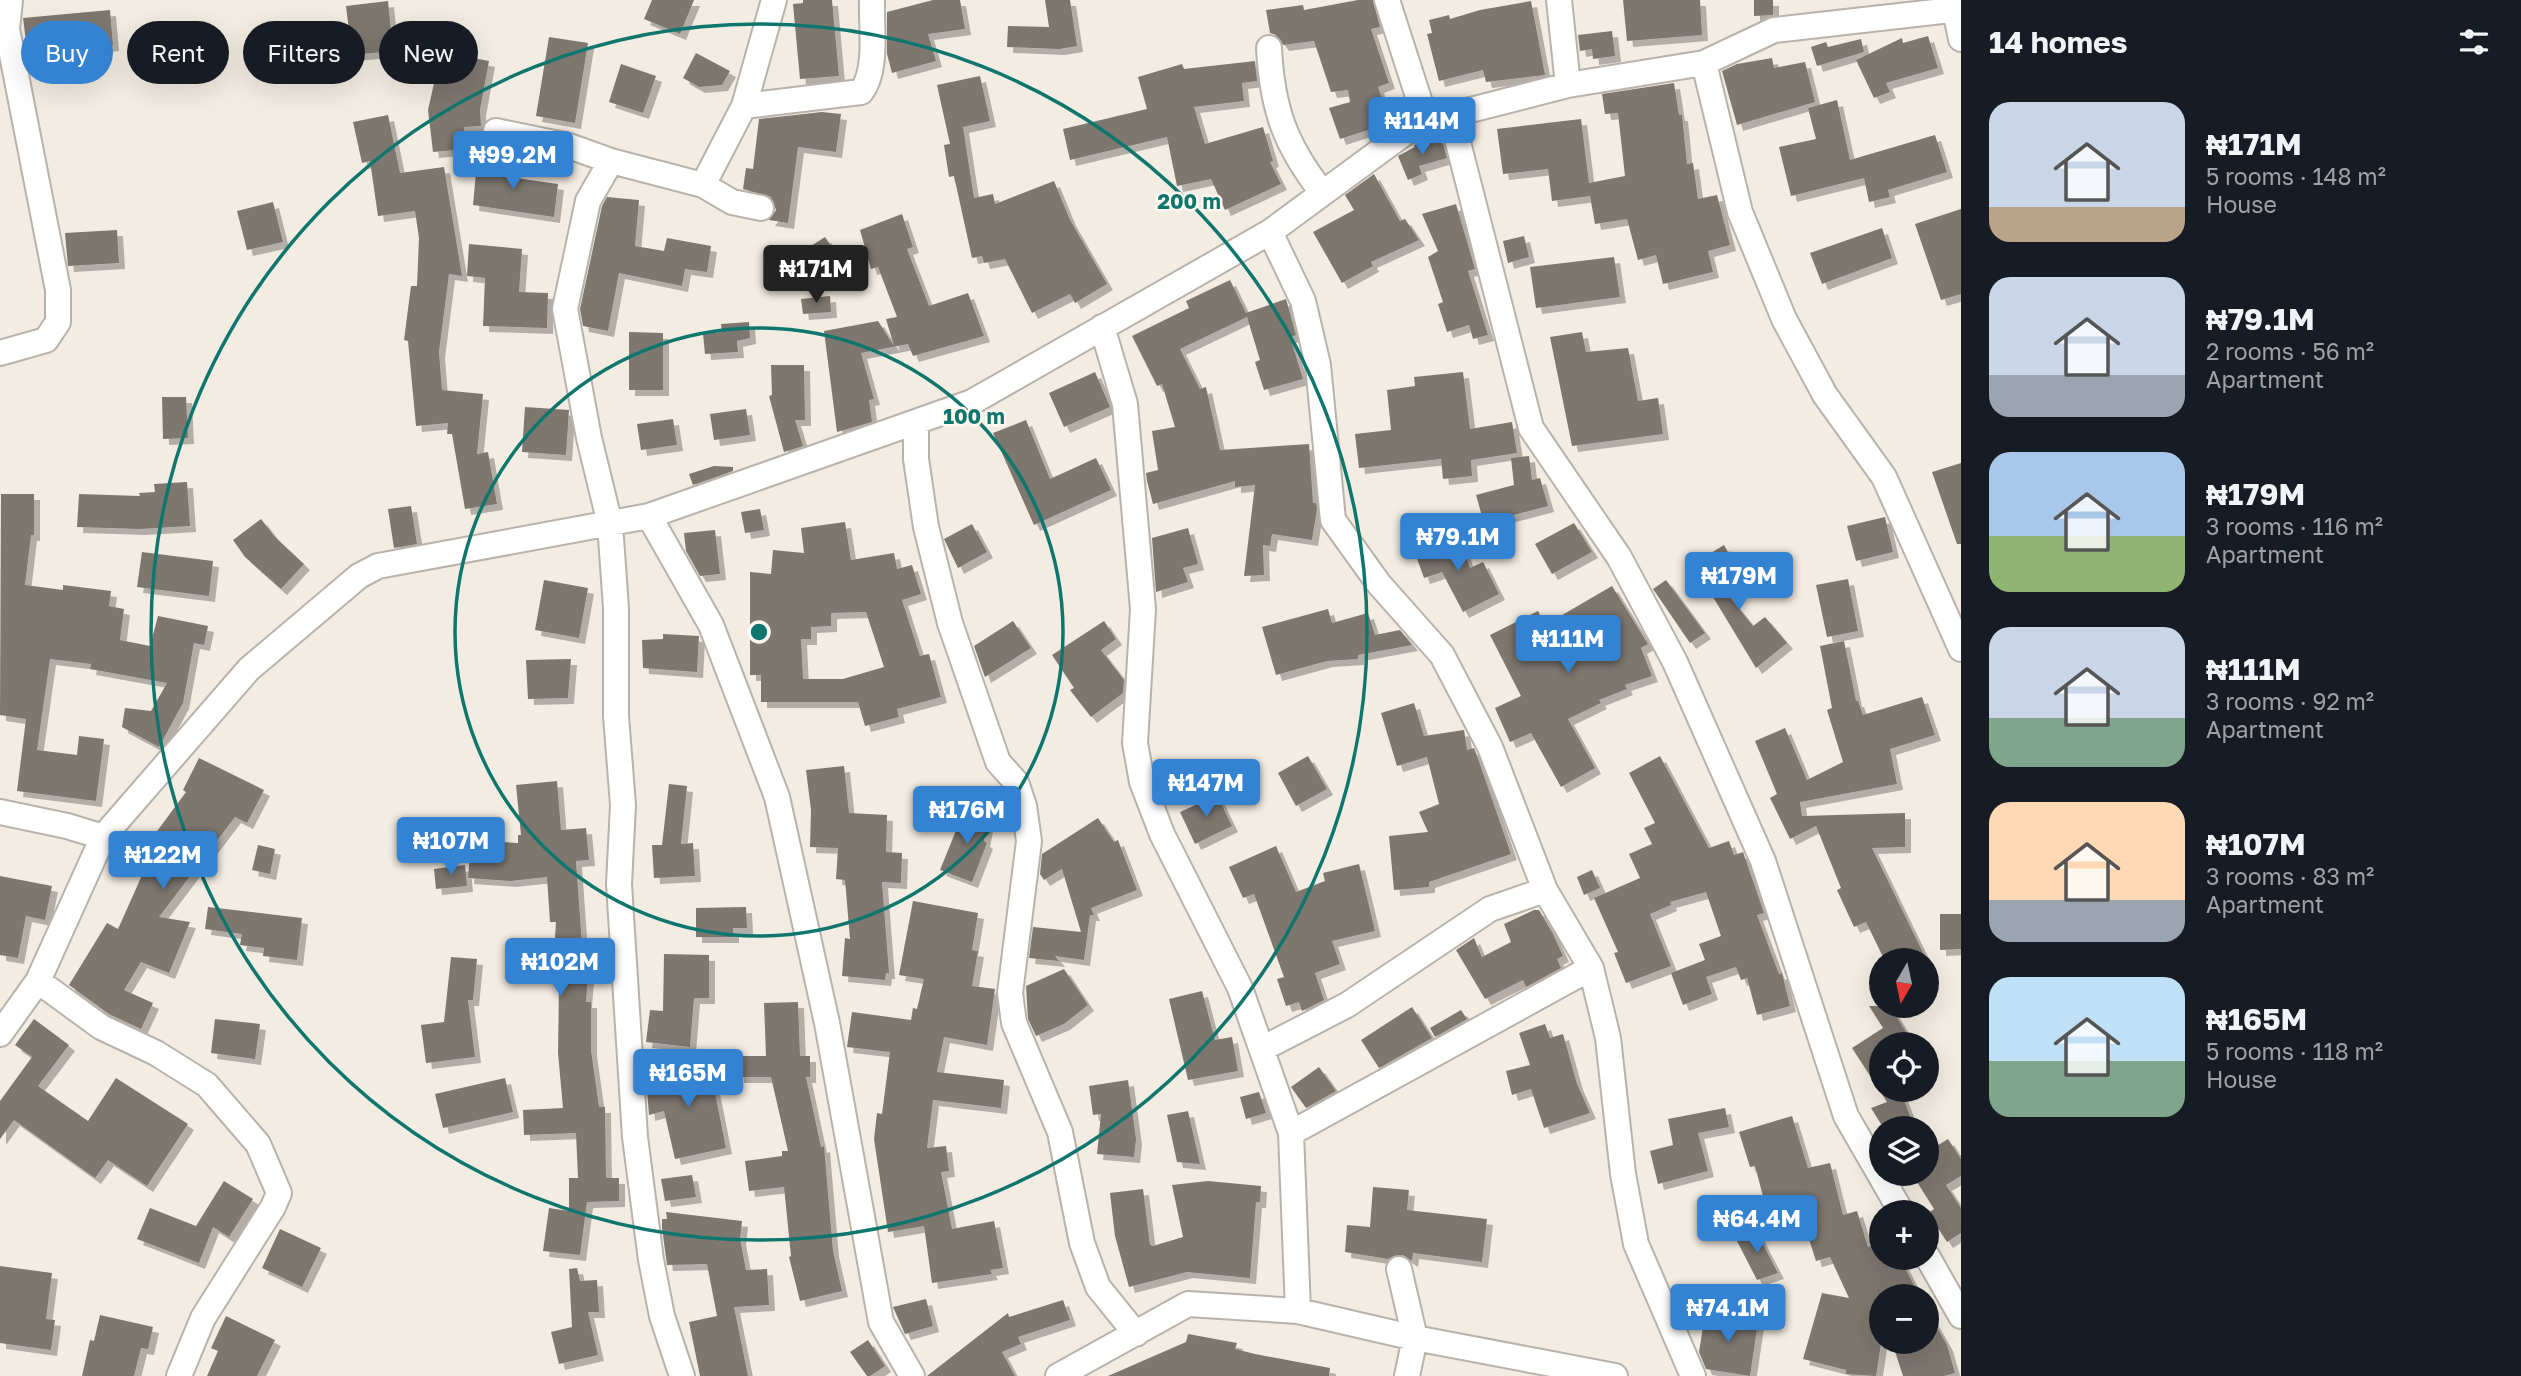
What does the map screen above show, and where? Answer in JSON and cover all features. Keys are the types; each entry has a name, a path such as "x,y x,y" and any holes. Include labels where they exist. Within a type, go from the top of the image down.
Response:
{"street":[{"path":"0,353 46,340 58,322 58,290 7,29 10,0"},
{"path":"703,185 744,106 774,0"},
{"path":"744,106 860,92 868,83 870,71 872,0"},
{"path":"1387,0 1426,118"},
{"path":"1559,0 1568,85"},
{"path":"0,1034 38,981 103,837 249,669 359,576 378,566 649,516 916,424 972,402 1270,232 1426,118 1451,115 1568,85 1704,62 1774,30 1958,10 1961,39"},
{"path":"1269,48 1271,82 1278,119 1301,164 1322,192"},
{"path":"1704,62 1740,212 1784,319 1825,395 1884,477 1961,649"},
{"path":"1451,115 1531,428 1619,557 1675,662 1763,861 1846,1116 1894,1200"},
{"path":"496,131 569,146 611,161 703,185 732,202 761,208"},
{"path":"611,161 588,201 565,309 589,438 610,524 617,608 616,716 622,805 619,884 635,1137 651,1260 662,1316 682,1376"},
{"path":"1270,232 1303,301 1318,365 1333,520 1379,584 1442,655 1490,747 1545,890 1591,968 1608,1038 1623,1174 1636,1244 1693,1376"},
{"path":"1102,327 1125,404 1143,609 1135,743 1142,782 1162,834 1240,988 1291,1133 1298,1311"},
{"path":"916,424 916,459 926,527 950,623 998,762 1016,782 1024,806 1029,841 1010,993 1014,1023 1060,1132 1082,1243 1098,1287 1136,1334"},
{"path":"649,516 710,625 777,797 829,1036 881,1322 912,1376"},
{"path":"0,812 68,825 103,837"},
{"path":"1262,1049 1347,1005 1490,909 1545,890"},
{"path":"1291,1133 1591,968"},
{"path":"38,981 101,1027 156,1053 207,1085 258,1144 274,1178 279,1194 273,1207 204,1318 179,1376"},
{"path":"1399,1269 1415,1338 1408,1376"},
{"path":"1935,1270 1961,1316"},
{"path":"1058,1376 1188,1304 1298,1311 1415,1338 1615,1376"}],"building":[{"path":"652,0 694,0 680,34 644,19"},
{"path":"803,0 832,0 839,76 800,79 793,4 803,3"},
{"path":"933,0 960,0 965,29 928,34 936,61 892,73 887,54 887,12"},
{"path":"1045,0 1070,0 1077,46 1059,49 1007,47 1008,26 1049,27"},
{"path":"1358,0 1373,0 1380,27 1371,29 1389,83 1378,87 1390,123 1340,139 1329,108 1350,102 1348,90 1331,92 1314,41 1283,45 1276,35 1270,33 1266,10 1303,5 1304,10"},
{"path":"1623,0 1700,0 1702,35 1627,41"},
{"path":"1754,0 1773,0 1773,15 1754,16"},
{"path":"388,1 390,21 379,21 379,52 365,54 365,21 348,21 346,6"},
{"path":"1531,1 1545,75 1486,82 1483,70 1439,81 1427,34 1432,33 1429,20 1449,15 1450,19 1480,10"},
{"path":"110,10 111,21 23,21 23,18"},
{"path":"1612,31 1615,56 1593,59 1592,49 1580,51 1578,35"},
{"path":"1928,36 1938,68 1886,83 1890,92 1874,98 1856,60 1902,38 1903,43"},
{"path":"549,37 588,43 575,123 536,116"},
{"path":"1861,39 1864,52 1817,66 1811,47 1826,42 1828,47"},
{"path":"696,53 730,71 722,85 699,87 683,78"},
{"path":"1772,58 1774,68 1805,62 1815,102 1737,125 1722,71 1737,64"},
{"path":"478,59 489,61 480,110 481,126 464,127 466,149 433,152 428,110 434,84 478,84"},
{"path":"1255,61 1257,81 1242,83 1244,101 1194,107 1205,144 1263,127 1273,161 1270,162 1281,184 1225,210 1211,179 1177,186 1167,137 1070,160 1063,129 1147,109 1138,77 1182,64 1184,69"},
{"path":"621,64 656,76 643,113 609,102"},
{"path":"980,76 990,121 963,127 974,198 993,194 995,204 1054,181 1070,220 1107,284 1075,303 1070,294 1032,313 1005,259 984,263 982,256 972,258 954,176 949,177 944,145 950,144 937,85"},
{"path":"1674,83 1679,115 1682,115 1687,164 1693,163 1698,199 1717,195 1730,245 1708,251 1713,272 1663,284 1656,255 1638,260 1627,219 1595,224 1590,196 1552,201 1548,169 1503,174 1497,129 1581,119 1589,183 1625,176 1618,113 1605,114 1602,94"},
{"path":"1837,100 1850,160 1935,135 1947,172 1888,190 1890,197 1869,202 1864,178 1791,196 1779,147 1816,139 1808,108"},
{"path":"822,112 841,114 836,152 798,147 788,223 769,220 776,210 771,197 743,189 746,168 753,169 759,119"},
{"path":"388,115 400,173 444,167 462,276 449,274 439,352 442,390 483,394 477,454 488,452 497,504 465,509 452,434 447,434 448,423 416,426 408,341 404,340 411,286 417,286 419,238 415,211 378,216 370,161 362,163 353,122"},
{"path":"1441,137 1447,158 1419,166 1422,174 1408,180 1398,156 1415,147 1414,145"},
{"path":"477,162 510,165 509,177 558,184 554,217 473,205"},
{"path":"1374,174 1400,221 1405,219 1419,240 1371,262 1373,266 1342,283 1313,232 1354,210 1345,195"},
{"path":"607,197 639,200 635,246 664,251 667,238 711,246 707,272 685,269 682,286 619,273 608,331 583,326 580,309 602,206"},
{"path":"273,202 283,242 247,250 237,211"},
{"path":"1456,204 1475,269 1468,271 1488,335 1473,339 1469,325 1447,332 1438,304 1443,302 1428,257 1438,251 1422,214"},
{"path":"1961,209 1961,294 1941,300 1915,224"},
{"path":"902,214 913,247 907,249 929,306 968,293 984,336 913,356 908,344 861,353 874,399 869,400 872,422 837,432 824,331 878,321 894,346 886,319 897,317 878,267 871,269 860,230"},
{"path":"1882,228 1892,258 1822,284 1810,253"},
{"path":"117,230 119,263 68,266 65,233"},
{"path":"1524,236 1529,257 1508,263 1503,241"},
{"path":"825,237 836,253 814,268 803,251"},
{"path":"469,244 522,249 519,292 548,293 547,328 483,326 485,278 467,276"},
{"path":"1614,257 1620,297 1536,308 1530,267"},
{"path":"1230,280 1246,313 1286,299 1296,335 1290,337 1303,379 1264,390 1255,362 1260,360 1247,317 1180,349 1200,389 1206,387 1220,450 1309,444 1313,503 1316,503 1317,509 1312,540 1272,534 1270,546 1263,545 1264,575 1244,576 1255,485 1235,487 1235,481 1153,504 1146,473 1158,470 1152,431 1175,427 1162,384 1157,386 1132,336 1189,308 1186,301"},
{"path":"830,296 831,312 803,314 801,299"},
{"path":"749,322 750,338 737,341 738,352 705,354 703,334 722,332 721,324"},
{"path":"629,332 663,333 663,390 629,390"},
{"path":"1582,332 1586,352 1628,348 1638,401 1658,398 1663,434 1572,446 1550,337"},
{"path":"771,365 804,365 805,420 795,420 803,446 784,452 769,396 772,395"},
{"path":"1095,372 1110,407 1064,427 1049,393"},
{"path":"1463,372 1470,429 1512,422 1517,453 1471,460 1472,476 1443,479 1441,459 1359,468 1355,434 1391,430 1387,390 1415,386 1414,377"},
{"path":"162,397 186,397 188,438 163,439"},
{"path":"525,407 569,410 566,455 522,452"},
{"path":"746,409 750,435 714,440 710,414"},
{"path":"673,419 677,445 641,450 637,424"},
{"path":"1026,420 1050,479 1096,458 1111,490 1034,525 993,433"},
{"path":"1529,456 1532,480 1540,478 1548,506 1484,523 1476,495 1514,485 1511,458"},
{"path":"1961,463 1961,544 1957,544 1932,472"},
{"path":"714,466 733,467 733,471 693,485 689,474"},
{"path":"187,482 190,526 140,529 77,527 79,494 140,496 139,493 155,492 154,484"},
{"path":"1,494 34,494 34,535 31,535 25,585 63,590 63,585 111,591 109,606 124,609 120,640 150,646 158,616 208,626 204,645 194,643 183,703 159,747 122,727 125,708 151,711 167,683 90,669 91,664 50,659 37,750 77,755 79,736 104,739 96,801 17,791 26,719 0,715"},
{"path":"411,506 417,544 394,548 388,509"},
{"path":"760,509 764,530 745,533 741,512"},
{"path":"1885,517 1893,552 1856,561 1847,526"},
{"path":"261,519 275,537 304,564 281,589 245,557 233,540"},
{"path":"845,522 851,560 894,553 897,569 912,565 921,594 902,600 920,656 929,654 941,697 897,709 899,717 865,726 858,702 761,702 761,675 750,675 750,572 771,574 773,550 804,553 801,528","holes":["866,612 884,667 843,679 803,679 801,639 811,639 811,627 831,626 831,613"]},
{"path":"1574,523 1592,552 1552,574 1535,544"},
{"path":"972,524 987,552 958,568 944,539"},
{"path":"1188,528 1198,564 1183,568 1188,582 1156,592 1152,538"},
{"path":"715,530 720,574 700,576 686,551 684,533"},
{"path":"1459,538 1470,568 1483,562 1499,594 1463,612 1442,572 1424,578 1415,553"},
{"path":"1724,545 1733,561 1711,574 1753,626 1765,617 1787,643 1756,668 1693,564"},
{"path":"142,552 213,561 209,596 137,587"},
{"path":"1848,579 1858,631 1827,637 1816,585"},
{"path":"544,580 588,588 579,638 535,630"},
{"path":"1666,580 1705,633 1690,643 1653,589"},
{"path":"1612,586 1648,644 1641,648 1652,676 1625,685 1627,689 1599,700 1601,703 1568,719 1595,768 1561,787 1531,733 1510,742 1495,708 1521,696 1490,635 1538,611 1545,625"},
{"path":"1328,609 1332,623 1368,613 1375,635 1400,630 1412,645 1358,655 1358,659 1327,661 1276,675 1262,627"},
{"path":"1013,621 1031,648 985,677 974,646"},
{"path":"1104,621 1116,639 1101,650 1124,680 1123,693 1091,717 1070,690 1074,688 1052,655"},
{"path":"663,634 699,636 697,672 643,668 642,640 663,639"},
{"path":"1844,641 1856,701 1863,715 1922,697 1935,735 1890,749 1897,784 1800,802 1802,816 1905,813 1905,847 1872,848 1921,948 1879,948 1866,922 1854,927 1837,890 1841,888 1816,826 1790,839 1770,798 1777,794 1755,741 1785,728 1807,780 1843,762 1827,710 1832,708 1820,646"},
{"path":"571,659 568,698 528,699 526,660"},
{"path":"1414,703 1424,736 1464,730 1467,750 1474,748 1511,854 1429,882 1429,887 1394,890 1389,836 1428,832 1419,812 1439,804 1427,757 1397,766 1381,713"},
{"path":"1308,756 1327,789 1296,806 1278,773"},
{"path":"1660,756 1709,848 1729,841 1734,855 1743,852 1764,913 1757,915 1779,974 1782,973 1790,1006 1757,1015 1747,978 1741,980 1736,967 1706,977 1712,994 1683,1005 1671,973 1705,960 1699,944 1721,936 1706,892 1670,902 1671,905 1650,914 1671,966 1626,983 1614,953 1618,952 1594,898 1640,878 1629,854 1652,844 1644,828 1655,823 1629,773"},
{"path":"199,758 264,790 247,823 235,817 159,917 190,922 169,973 141,962 124,990 153,1003 141,1029 109,1014 69,985 107,923 118,929 143,873 132,865 186,792 183,790"},
{"path":"844,766 849,813 887,815 886,852 902,853 901,883 882,882 889,973 886,973 885,980 842,976 845,938 850,939 845,880 836,879 838,848 810,847 811,810 806,770"},
{"path":"557,781 561,830 586,828 589,860 576,861 582,945 590,945 586,1002 591,1002 591,1050 599,1107 605,1107 606,1178 619,1178 619,1201 587,1202 580,1255 543,1251 549,1208 569,1211 569,1178 578,1178 576,1133 524,1135 523,1110 563,1108 558,1053 559,984 552,983 556,922 550,922 547,877 510,881 468,878 471,840 518,843 518,835 521,835 516,785"},
{"path":"669,784 687,786 681,844 693,843 695,876 654,878 652,845 662,845"},
{"path":"1217,795 1232,826 1195,844 1180,812"},
{"path":"959,811 989,816 984,841 987,843 972,882 940,870 955,833"},
{"path":"1098,818 1114,842 1118,840 1137,890 1091,908 1094,915 1090,915 1084,960 1055,956 1059,961 1029,958 1033,927 1081,932 1062,869 1044,880 1040,874 1042,854"},
{"path":"258,845 275,849 270,874 252,870"},
{"path":"1276,846 1296,892 1325,881 1323,873 1359,864 1375,931 1332,941 1340,964 1315,973 1324,1000 1302,1011 1299,1002 1286,1006 1277,979 1284,977 1254,894 1243,898 1229,867"},
{"path":"465,865 467,886 436,889 434,869"},
{"path":"1592,870 1600,888 1584,895 1577,877"},
{"path":"0,876 52,886 45,920 26,916 18,958 0,955"},
{"path":"913,901 978,913 972,950 978,951 972,986 995,989 987,1045 944,1037 937,1072 1004,1080 1001,1108 933,1100 927,1148 946,1146 949,1171 941,1172 952,1229 994,1221 1003,1268 990,1270 992,1274 932,1283 924,1226 888,1232 874,1139 877,1113 882,1114 890,1052 847,1047 852,1012 911,1020 913,1008 917,1009 924,979 899,975"},
{"path":"208,907 302,918 297,960 263,956 264,948 240,945 242,934 205,929"},
{"path":"746,907 747,928 733,928 733,937 696,937 696,908"},
{"path":"1539,910 1553,934 1563,956 1557,959 1561,968 1526,987 1523,980 1485,999 1456,950 1474,938 1482,957 1511,942 1504,924"},
{"path":"1940,914 1961,914 1961,949 1940,950"},
{"path":"664,954 709,955 709,998 694,998 690,1047 646,1042 650,1010 663,1011"},
{"path":"451,957 477,959 473,1000 468,1000 475,1057 426,1063 421,1025 444,1022"},
{"path":"1064,969 1088,1005 1064,1024 1036,1036 1028,1019 1026,986"},
{"path":"1202,991 1215,1040 1232,1037 1238,1071 1188,1080 1169,999"},
{"path":"798,1002 800,1056 810,1056 810,1077 806,1077 821,1147 824,1146 833,1251 842,1291 800,1301 789,1257 784,1187 749,1191 745,1161 782,1156 782,1151 788,1151 771,1077 738,1077 738,1056 766,1056 764,1003"},
{"path":"1412,1007 1432,1038 1379,1068 1361,1040"},
{"path":"1461,1010 1467,1019 1435,1037 1430,1028"},
{"path":"1877,1018 1897,1018 1906,1032 1877,1032 1883,1028"},
{"path":"34,1019 69,1045 38,1086 88,1121 116,1078 188,1124 147,1186 108,1160 95,1178 14,1120 0,1139 0,1101 32,1057 15,1045"},
{"path":"215,1019 260,1024 255,1059 211,1053"},
{"path":"1545,1024 1550,1038 1563,1034 1577,1084 1590,1113 1544,1128 1531,1089 1512,1095 1506,1071 1530,1065 1519,1033"},
{"path":"1869,1037 1869,1074 1852,1048"},
{"path":"709,1063 726,1148 675,1159 664,1111 649,1115 646,1077"},
{"path":"1319,1067 1336,1091 1306,1108 1291,1087"},
{"path":"505,1078 513,1112 443,1128 435,1094"},
{"path":"1128,1080 1136,1139 1134,1157 1097,1154 1101,1114 1093,1115 1089,1086"},
{"path":"1259,1092 1266,1113 1246,1119 1240,1097"},
{"path":"1887,1102 1905,1102 1910,1116 1876,1116 1871,1108"},
{"path":"1725,1108 1729,1127 1698,1133 1708,1171 1658,1184 1650,1151 1673,1145 1668,1119"},
{"path":"1188,1111 1200,1164 1177,1162 1167,1115"},
{"path":"1792,1116 1808,1168 1830,1163 1843,1215 1857,1211 1869,1247 1869,1270 1906,1270 1913,1284 1869,1284 1869,1354 1879,1354 1876,1376 1846,1374 1846,1370 1803,1359 1822,1293 1849,1298 1830,1257 1816,1261 1799,1208 1768,1215 1755,1166 1750,1167 1739,1132"},
{"path":"1948,1139 1961,1159 1961,1176 1946,1185 1961,1208 1961,1233 1947,1242 1939,1230 1939,1200 1928,1200 1920,1186 1939,1186 1939,1145"},
{"path":"692,1175 696,1197 665,1201 661,1179"},
{"path":"224,1181 253,1199 229,1237 213,1227 199,1263 137,1239 150,1208 196,1226"},
{"path":"1208,1181 1261,1186 1260,1202 1256,1202 1250,1278 1187,1272 1129,1287 1115,1236 1110,1193 1143,1189 1150,1245 1153,1246 1183,1237 1172,1185"},
{"path":"1373,1187 1409,1190 1407,1210 1487,1219 1482,1262 1413,1253 1412,1261 1403,1255 1388,1259 1345,1252 1347,1225 1370,1227"},
{"path":"666,1212 742,1221 740,1239 746,1270 767,1269 769,1305 734,1307 748,1376 700,1376 689,1322 717,1316 707,1264 667,1265 662,1228 662,1219 667,1219"},
{"path":"280,1229 321,1248 302,1287 262,1268"},
{"path":"1755,1229 1778,1273 1757,1280 1736,1239"},
{"path":"0,1266 52,1273 46,1319 55,1320 51,1350 0,1343"},
{"path":"577,1268 580,1281 597,1280 599,1312 588,1312 598,1355 559,1364 551,1332 572,1327 569,1269"},
{"path":"926,1299 933,1326 905,1334 893,1307"},
{"path":"1063,1300 1070,1320 1018,1337 1021,1344 1002,1352 1015,1376 927,1376 1008,1313 1009,1317"},
{"path":"1705,1314 1758,1322 1750,1376 1706,1369 1699,1352"},
{"path":"100,1315 153,1327 148,1349 141,1348 134,1376 82,1376 90,1340 94,1341"},
{"path":"226,1316 275,1340 257,1376 207,1376 218,1351 211,1348"},
{"path":"1939,1331 1947,1345 1955,1373 1944,1376 1903,1376 1896,1354 1939,1354"},
{"path":"1188,1334 1237,1343 1235,1349 1255,1354 1330,1368 1329,1376 1108,1376 1186,1342"},
{"path":"868,1340 885,1366 870,1376 867,1376 850,1352"}]}
